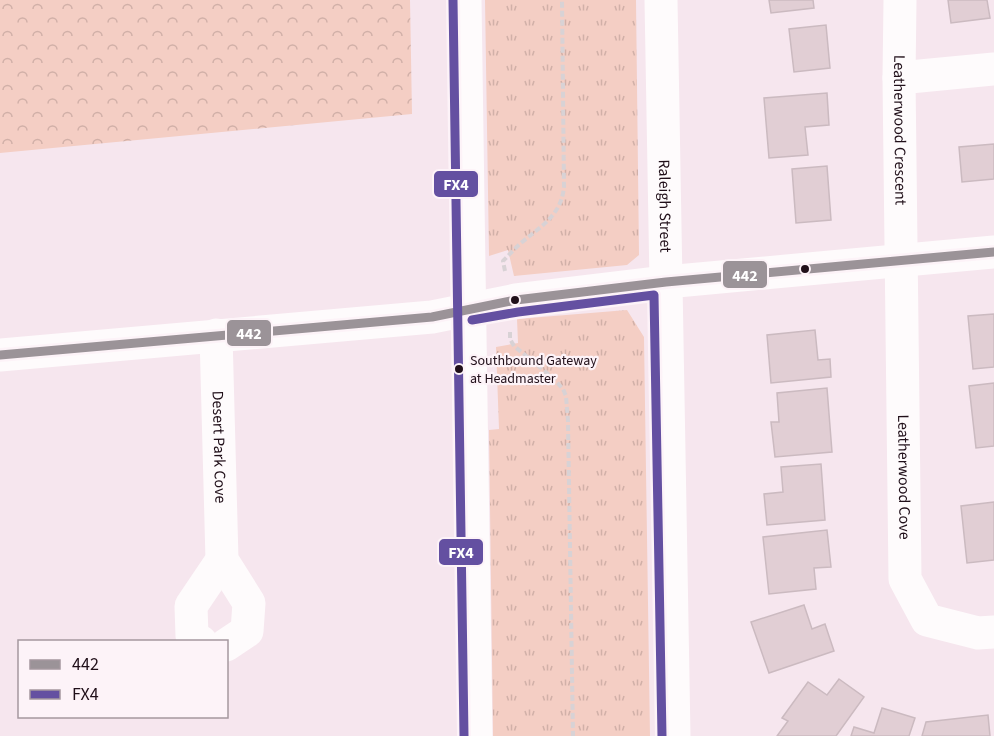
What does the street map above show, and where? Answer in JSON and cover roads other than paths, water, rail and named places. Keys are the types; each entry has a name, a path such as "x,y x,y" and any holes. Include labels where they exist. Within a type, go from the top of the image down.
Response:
{"street":[{"path":"465,0 476,736"},
{"name":"Raleigh Street","path":"661,0 674,736"},
{"name":"Leatherwood Crescent","path":"900,0 901,261"},
{"path":"899,78 994,69"},
{"path":"0,355 432,317 516,300 666,282 994,252"},
{"name":"Leatherwood Cove","path":"901,261 905,579 927,620 978,633 994,632"},
{"name":"Desert Park Cove","path":"216,335 222,560"},
{"path":"198,640 192,636 191,606 222,560 249,603 248,631 228,644"}],"place":[{"name":"Southbound Gateway at Headmaster","path":"459,369"}]}
